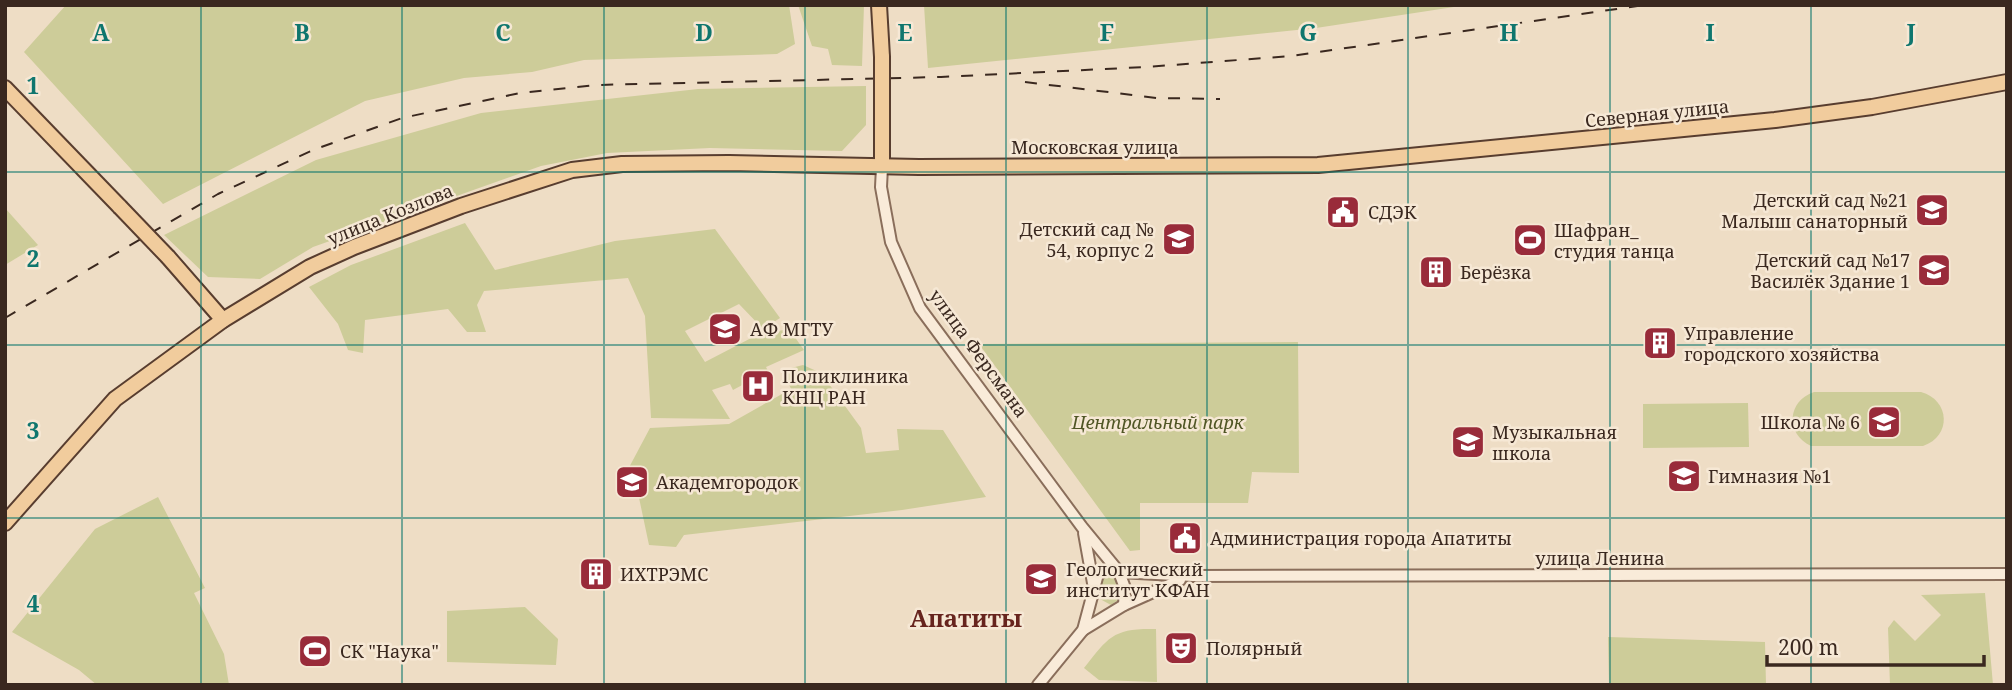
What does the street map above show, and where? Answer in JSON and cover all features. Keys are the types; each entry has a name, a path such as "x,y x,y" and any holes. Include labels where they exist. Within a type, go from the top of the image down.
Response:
{"main road":[{"name":"улица Ферсмана","path":"879,5 882,167"},
{"name":"Северная улица","path":"1309,166 1775,120 1872,107 2007,82"},
{"path":"5,88 167,257 223,320"},
{"name":"улица Козлова","path":"5,523 115,399 223,320 310,267 354,247 487,197 572,170 622,164 729,163 882,167"},
{"name":"Московская улица","path":"882,167 1309,166"}],"street":[{"name":"улица Ферсмана","path":"882,167 881,187 891,242 920,308 1082,527 1118,571"},
{"name":"улица Ферсмана","path":"1082,527 1093,585"},
{"path":"1038,685 1083,630 1120,608 1125,588 1118,571 1106,570 1098,575 1093,585 1093,597 1083,630"},
{"name":"улица Ленина","path":"1118,571 1193,576 2007,574"},
{"name":"улица Ленина","path":"1120,608 1167,583 1193,576"},
{"path":"1093,597 1106,610 1120,608"}],"green space":[{"path":"66,5 789,5 795,44 777,54 584,60 532,72 464,78 365,101 163,204 24,52"},
{"path":"798,5 864,5 862,66 832,65 828,49 812,46"},
{"path":"924,5 1467,5 1316,28 928,68"},
{"path":"866,86 866,125 842,151 710,148 607,153 541,166 313,247 260,279 208,277 164,235 316,160 481,113 698,89"},
{"path":"5,208 38,245 5,265"},
{"path":"465,223 495,270 615,241 715,229 780,318 763,329 739,304 685,331 705,362 757,335 789,329 804,350 766,367 768,371 733,390 730,384 712,390 730,419 651,418 645,316 628,278 484,291 477,305 486,332 467,332 448,309 365,320 363,353 348,350 338,324 309,287 351,265"},
{"name":"Центральный парк","path":"1298,342 1299,473 1252,472 1248,503 1140,503 1140,550 1130,551 979,344"},
{"path":"803,365 821,373 861,428 866,453 899,450 897,429 943,430 986,497 902,510 684,535 676,547 649,545 638,493 625,475 650,428 729,424 791,389 783,370"},
{"path":"1814,392 1921,392 1938,402 1944,418 1943,427 1932,441 1923,446 1811,446 1797,434 1793,418 1798,403"},
{"path":"1748,403 1749,447 1643,448 1643,404"},
{"path":"158,497 205,588 194,593 224,654 229,685 97,685 79,670 12,632 95,529"},
{"path":"1113,573 1118,579 1120,589 1118,600 1111,605 1100,599 1102,576"},
{"path":"1985,593 1993,685 1890,685 1888,628 1894,620 1915,641 1941,615 1921,595"},
{"path":"525,607 558,639 556,665 447,662 447,611"},
{"path":"1156,629 1157,682 1099,680 1084,668 1107,641 1121,632"},
{"path":"1608,637 1765,642 1766,685 1609,685"}],"railway":[{"path":"5,318 218,194 313,150 402,118 520,93 597,85 941,77 1146,67 1291,56 1644,5"},
{"path":"1025,82 1157,98 1220,99"}],"place":[{"name":"Детский сад №21 Малыш санаторный","path":"1932,210"},
{"name":"СДЭК","path":"1343,212"},
{"name":"Детский сад № 54, корпус 2","path":"1179,239"},
{"name":"Шафран_ студия танца","path":"1530,240"},
{"name":"Детский сад №17 Василёк Здание 1","path":"1934,270"},
{"name":"Берёзка","path":"1436,272"},
{"name":"АФ МГТУ","path":"725,329"},
{"name":"Управление городского хозяйства","path":"1660,343"},
{"name":"Поликлиника КНЦ РАН","path":"758,386"},
{"name":"Школа № 6","path":"1884,422"},
{"name":"Музыкальная школа","path":"1468,442"},
{"name":"Гимназия №1","path":"1684,476"},
{"name":"Академгородок","path":"632,482"},
{"name":"Администрация города Апатиты","path":"1185,538"},
{"name":"ИХТРЭМС","path":"596,574"},
{"name":"Геологический институт КФАН","path":"1041,579"},
{"name":"Полярный","path":"1181,648"},
{"name":"СК \"Наука\"","path":"315,651"}],"district":[{"name":"Апатиты","path":"966,617"}]}
